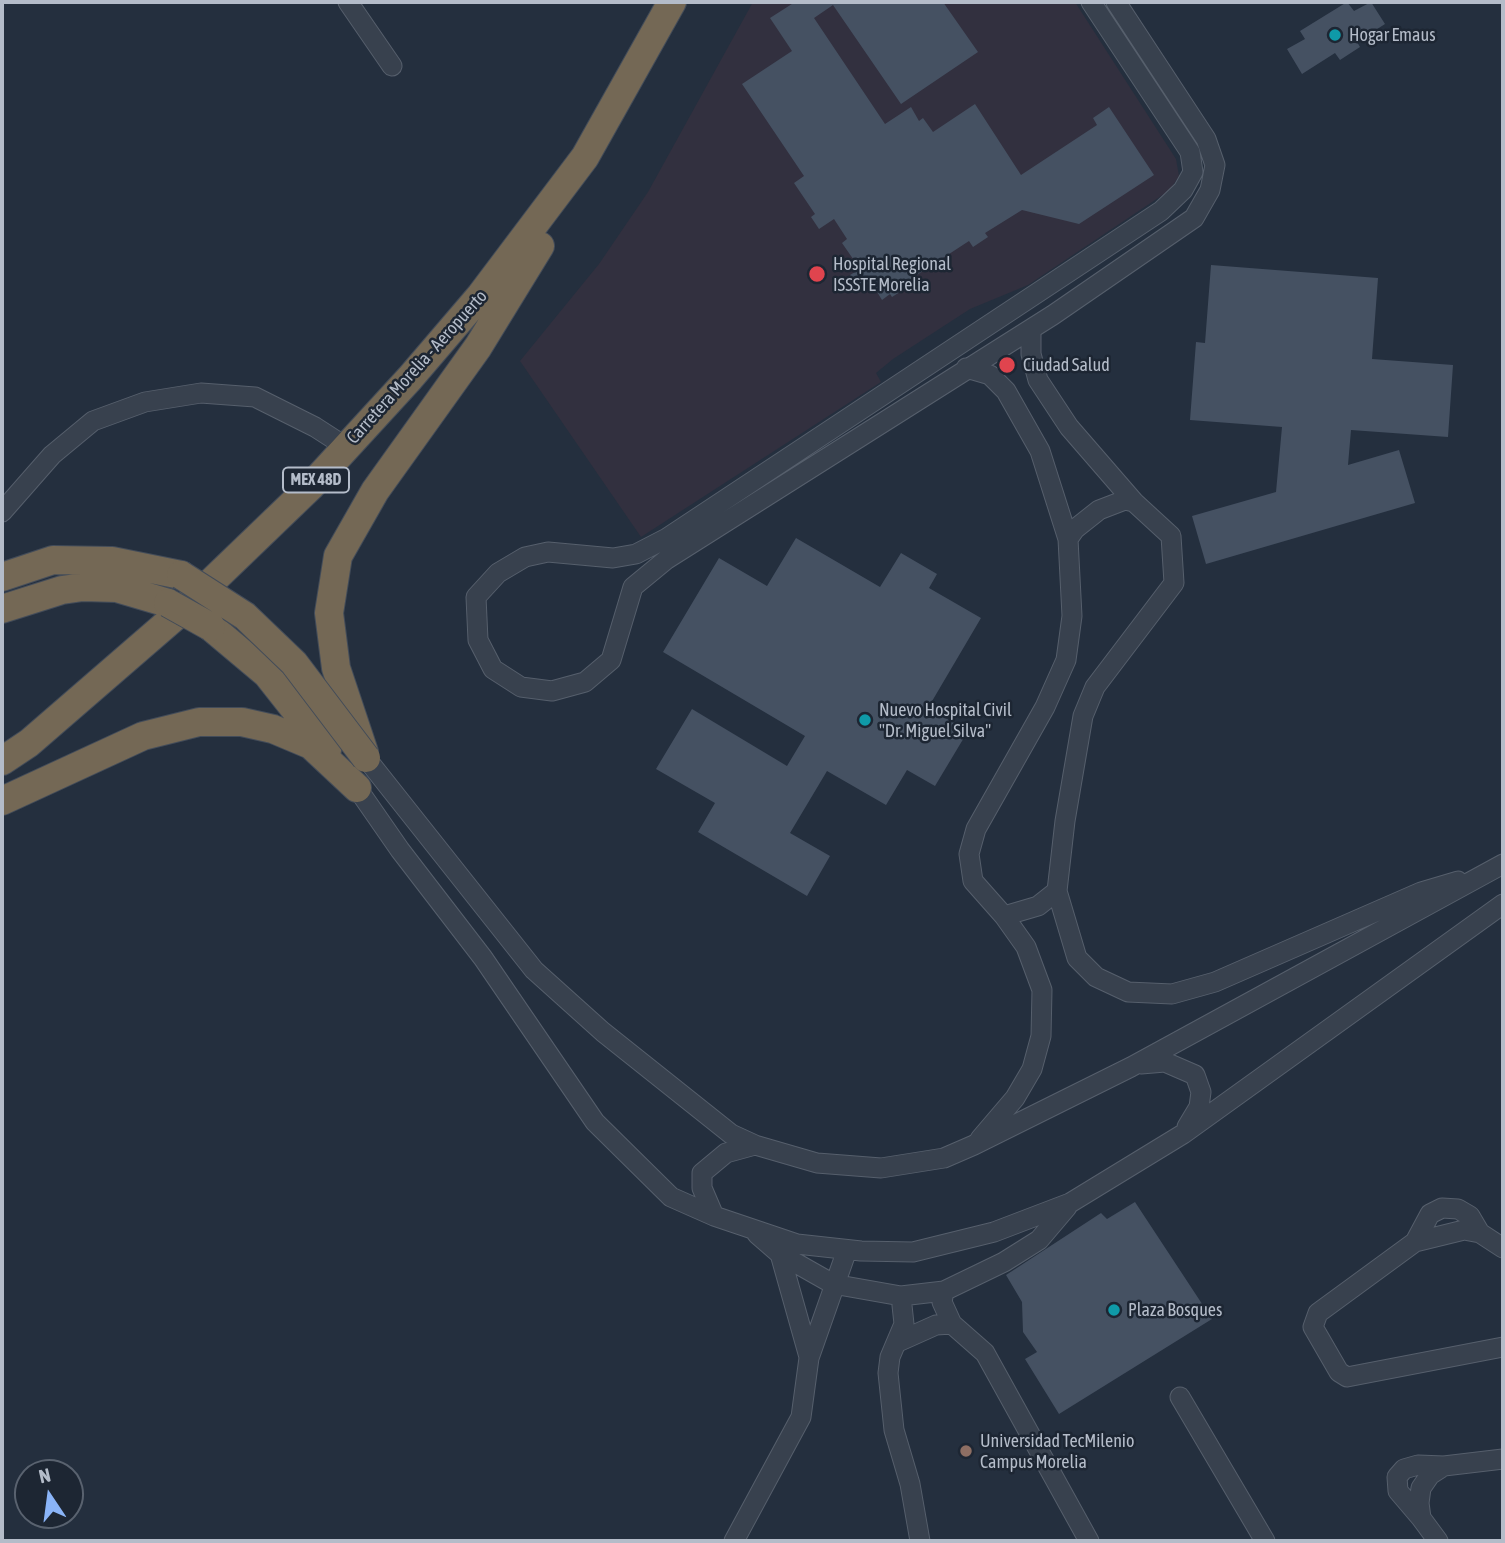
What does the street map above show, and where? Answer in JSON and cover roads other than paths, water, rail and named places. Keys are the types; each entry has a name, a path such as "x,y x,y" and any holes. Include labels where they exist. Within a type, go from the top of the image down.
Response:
{"highway":[{"name":"Carretera Morelia - Aeropuerto","path":"2,761 15,746 178,614 310,487 481,295 585,157 672,2"},
{"path":"366,758 336,668 329,613 338,556 375,491 478,348 548,232 585,157"},
{"path":"2,578 53,560 112,561 181,575 245,616 294,663 366,758"},
{"path":"2,609 62,590 83,587 117,588 168,603 211,627 267,674 358,788"},
{"path":"2,801 143,736 199,722 242,722 274,729 311,745 358,788"}],"street":[{"path":"348,2 392,66"},
{"path":"1091,2 1190,152 1193,172 1183,190 1161,211 667,538 636,554 613,558 579,558 548,552 525,557 498,573 477,597 478,640 493,669 521,687 552,691 585,682 611,660 633,587 648,573 965,368 1031,329 1194,218 1210,190 1215,165 1206,139 1116,2"},
{"path":"1031,329 1031,354 1038,380 1091,455 1134,502 1171,536 1174,583 1095,687 1083,716 1065,821 1057,891 1077,958 1096,977 1128,992 1172,994 1215,982 1422,892 1499,867"},
{"path":"965,368 990,375 1006,391 1040,451 1068,539 1072,616 1066,660 1045,707 976,829 969,853 973,881 1004,916 1026,947 1042,990 1041,1036 1032,1069 1015,1098 974,1145"},
{"path":"2,512 52,455 93,421 145,402 201,393 256,397 315,427 346,447"},
{"path":"1068,539 1075,529 1099,510 1125,500 1134,502"},
{"path":"366,758 534,970 603,1031 731,1134 755,1145 817,1163 881,1168 944,1158 974,1145 1136,1064 1499,867"},
{"path":"358,788 400,850 483,958 595,1122 671,1197 714,1216 797,1244 847,1250 914,1252 994,1232 1070,1203 1183,1134 1503,904"},
{"path":"1004,916 1038,906 1057,891"},
{"path":"1136,1064 1165,1062 1195,1075 1201,1093 1199,1107 1183,1134"},
{"path":"714,1216 702,1188 702,1173 726,1153 755,1145"},
{"path":"751,1228 780,1254 833,1284 901,1296 944,1291 1004,1262 1039,1240 1070,1203"},
{"path":"1503,1248 1480,1233 1470,1216 1458,1209 1442,1208 1430,1214 1415,1242 1318,1313 1313,1320 1313,1327 1339,1372 1347,1377 1359,1377 1503,1347"},
{"path":"734,1541 801,1417 809,1358 847,1250"},
{"path":"780,1254 809,1358"},
{"path":"944,1291 942,1302 952,1324 985,1353 1089,1541"},
{"path":"901,1296 904,1324 890,1357 888,1373 894,1430 909,1484 920,1541"},
{"path":"898,1342 917,1331 936,1325 952,1324"},
{"path":"1180,1397 1265,1541"},
{"path":"1438,1541 1398,1491 1397,1477 1404,1469 1418,1465 1444,1466 1503,1459"}],"place":[{"name":"Hogar Emaus","path":"1335,35"},
{"name":"Hospital Regional ISSSTE Morelia","path":"817,274"},
{"name":"Ciudad Salud","path":"1007,365"},
{"name":"Nuevo Hospital Civil \"Dr. Miguel Silva\"","path":"865,720"},
{"name":"Plaza Bosques","path":"1114,1310"},
{"name":"Universidad TecMilenio Campus Morelia","path":"966,1451"}]}
